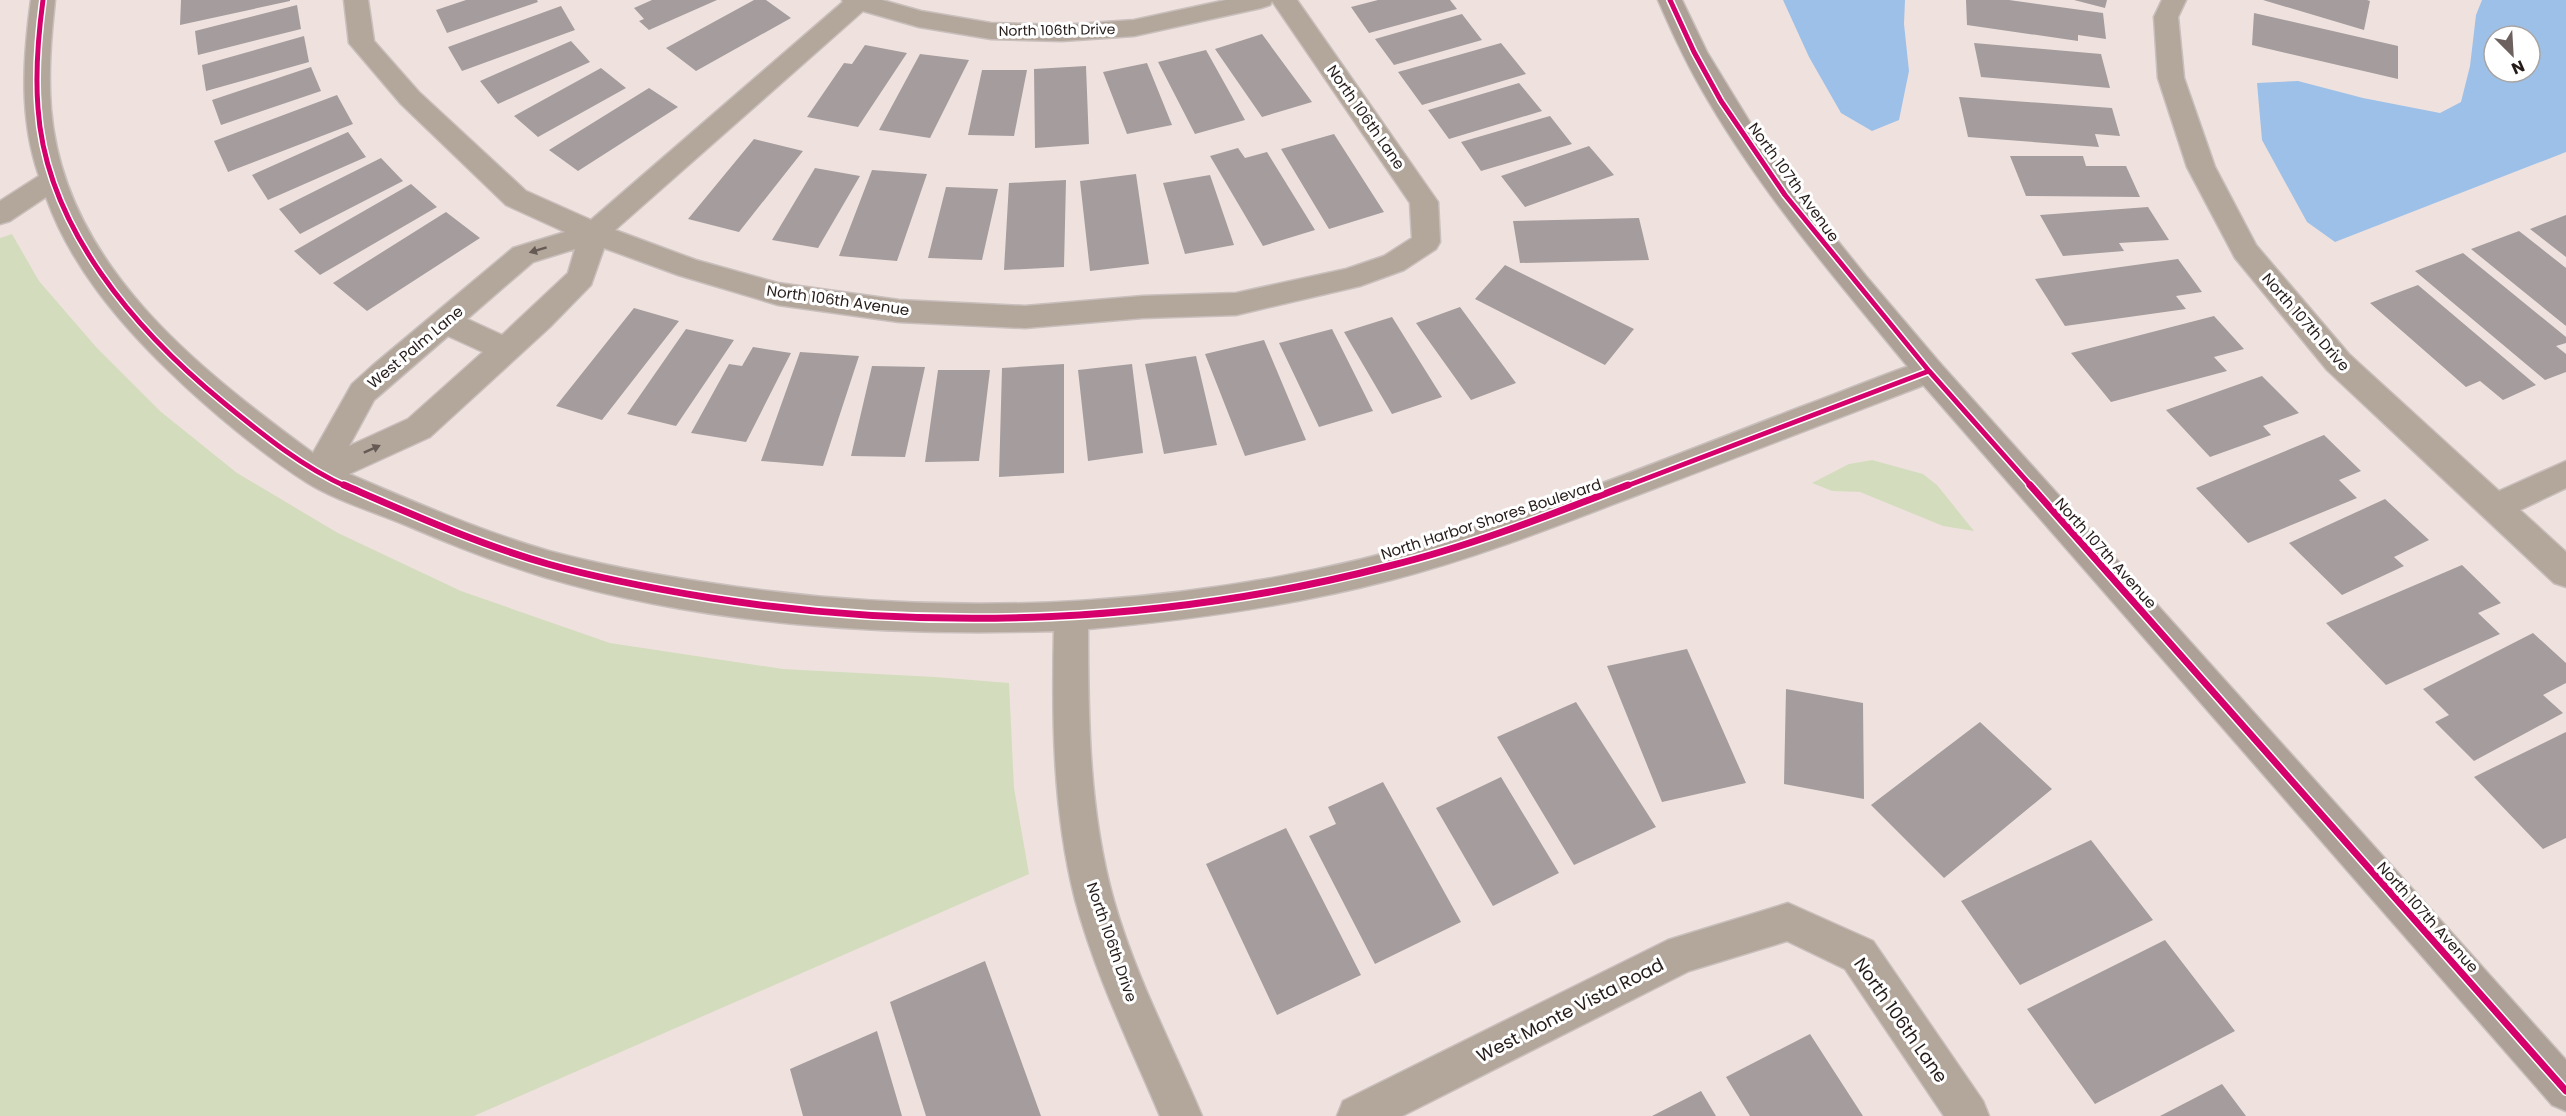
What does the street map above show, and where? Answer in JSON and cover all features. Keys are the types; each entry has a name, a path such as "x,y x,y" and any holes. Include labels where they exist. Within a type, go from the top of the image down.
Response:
{"main road":[{"name":"North 107th Avenue","path":"1670,0 1688,45 1725,107 1763,165 1829,251 1929,371 2566,1091"}],"street":[{"name":"North Harbor Shores Boulevard","path":"43,0 37,31 35,99 51,181 78,241 105,281 161,347 243,419 318,474 508,551 562,568 702,598 810,613 885,618 1071,616 1168,607 1292,589 1422,557 1545,516 1929,371"},
{"name":"North 106th Avenue","path":"356,0 362,43 410,98 516,198 594,233 688,268 778,294 899,311 1025,317 1143,307 1236,304 1350,279 1394,263 1426,242"},
{"name":"North 106th Drive","path":"856,1 919,19 991,31 1062,33 1134,28 1261,0"},
{"name":"North 106th Lane","path":"1284,0 1424,202 1426,242"},
{"name":"North 107th Drive","path":"2174,0 2166,17 2171,78 2201,167 2245,251 2338,362 2566,573"},
{"name":"West Palm Lane","path":"318,474 363,392 523,255 594,233 856,1"},
{"path":"0,190 51,181"},
{"path":"0,214 51,181"},
{"path":"318,474 419,428 506,350 581,278 594,233"},
{"path":"445,322 506,350"},
{"path":"2494,508 2566,474"},
{"name":"North 106th Drive","path":"1071,616 1071,714 1083,848 1095,901 1121,975 1180,1116"},
{"name":"North 106th Lane","path":"1788,922 1859,955 1968,1116"},
{"name":"West Monte Vista Road","path":"1358,1116 1682,954 1788,922"}],"green space":[{"path":"12,234 39,281 97,348 160,411 237,473 338,533 461,591 610,643 783,669 1009,683 1014,788 1029,874 474,1116 0,1116 0,238"},
{"path":"1872,460 1923,474 1937,485 1974,531 1943,526 1860,492 1832,491 1812,483 1849,464"}],"water":[{"path":"1783,0 1905,0 1904,24 1909,71 1899,120 1872,131 1841,113 1809,57"},
{"path":"2482,0 2566,0 2566,152 2335,242 2307,222 2262,140 2257,83 2298,81 2363,98 2440,113 2461,102 2470,66 2476,15"}],"building":[{"path":"181,0 290,0 290,1 180,25"},
{"path":"466,0 537,0 538,2 447,33 436,10"},
{"path":"652,0 717,0 649,30 639,21 644,19 634,8"},
{"path":"754,0 766,0 791,18 696,71 666,48"},
{"path":"1378,0 1450,0 1457,9 1369,33 1351,7"},
{"path":"1966,0 2009,0 2103,13 2106,39 2078,35 2078,41 1967,25"},
{"path":"2074,0 2107,0 2105,8"},
{"path":"2263,0 2367,0 2370,1 2364,30"},
{"path":"297,5 301,29 198,55 195,31"},
{"path":"561,6 575,30 462,71 448,47"},
{"path":"2254,13 2398,46 2398,79 2252,45"},
{"path":"1462,14 1482,40 1394,65 1375,39"},
{"path":"1262,34 1312,102 1262,117 1215,49"},
{"path":"304,36 309,62 206,91 202,65"},
{"path":"571,41 590,62 498,104 480,81"},
{"path":"1501,43 1526,74 1422,105 1398,72"},
{"path":"1974,43 2101,54 2110,88 1981,77"},
{"path":"865,45 907,53 858,127 807,117 844,63 852,64"},
{"path":"1206,50 1245,120 1195,134 1158,62"},
{"path":"920,54 969,60 930,138 879,130"},
{"path":"1147,63 1172,125 1127,134 1103,72"},
{"path":"1086,66 1089,144 1035,148 1034,69"},
{"path":"311,67 321,91 221,125 212,100"},
{"path":"601,68 626,88 538,137 514,116"},
{"path":"982,70 1027,70 1014,136 968,135"},
{"path":"1519,83 1542,111 1449,139 1428,110"},
{"path":"649,88 678,107 578,171 549,150"},
{"path":"337,95 353,124 228,172 214,141"},
{"path":"1959,97 2112,108 2120,136 2095,134 2099,147 1968,137"},
{"path":"1550,116 1572,144 1481,171 1461,142"},
{"path":"348,132 366,157 268,200 252,175"},
{"path":"1334,134 1384,212 1329,229 1281,149"},
{"path":"754,139 803,151 739,232 688,219"},
{"path":"1589,146 1614,175 1525,207 1501,176"},
{"path":"1238,148 1245,158 1267,152 1315,230 1263,246 1210,156"},
{"path":"2010,156 2083,156 2086,166 2126,166 2140,197 2026,196"},
{"path":"381,158 403,181 300,234 279,209"},
{"path":"815,168 860,176 818,248 772,240"},
{"path":"872,170 927,174 897,261 839,256"},
{"path":"1136,174 1149,264 1090,271 1080,181"},
{"path":"1210,175 1234,245 1185,254 1163,183"},
{"path":"1066,180 1064,267 1004,270 1009,183"},
{"path":"411,184 437,207 320,275 294,251"},
{"path":"946,187 998,189 982,260 928,258"},
{"path":"2148,207 2169,240 2119,243 2124,251 2063,256 2040,215"},
{"path":"446,212 480,238 367,311 333,283"},
{"path":"2566,215 2566,257 2530,229"},
{"path":"1639,218 1649,260 1520,263 1513,221"},
{"path":"2519,231 2566,268 2566,326 2471,249"},
{"path":"2463,253 2566,337 2566,343 2556,346 2566,354 2566,372 2545,380 2415,271"},
{"path":"2178,259 2202,292 2176,296 2186,309 2065,326 2035,279"},
{"path":"1505,265 1634,329 1605,365 1475,299"},
{"path":"2418,285 2536,385 2503,400 2480,381 2466,387 2370,303"},
{"path":"1460,307 1516,383 1471,400 1416,323"},
{"path":"634,308 679,321 602,420 556,406"},
{"path":"2214,316 2244,349 2214,357 2227,371 2111,402 2071,353"},
{"path":"1392,317 1442,397 1392,414 1344,332"},
{"path":"686,329 734,340 676,426 627,414"},
{"path":"1332,329 1373,411 1319,427 1279,343"},
{"path":"1264,340 1306,440 1245,456 1205,354"},
{"path":"753,347 791,353 746,442 691,433 729,364 742,366"},
{"path":"800,352 859,356 823,466 761,461"},
{"path":"1196,356 1217,445 1164,454 1145,364"},
{"path":"1064,364 1064,473 999,477 1002,368"},
{"path":"1132,364 1143,453 1088,461 1078,370"},
{"path":"872,366 925,367 905,457 851,456"},
{"path":"938,370 990,370 979,461 925,462"},
{"path":"2262,376 2299,413 2263,426 2271,435 2210,457 2166,410"},
{"path":"2324,435 2361,471 2339,480 2357,498 2248,543 2196,488"},
{"path":"2385,499 2429,540 2394,557 2404,566 2342,595 2289,543"},
{"path":"2462,565 2501,603 2478,613 2500,634 2386,685 2326,623"},
{"path":"2533,633 2566,663 2566,683 2543,695 2563,713 2474,761 2435,722 2449,715 2423,689"},
{"path":"1687,649 1746,783 1662,802 1607,666"},
{"path":"1786,689 1863,703 1864,799 1784,784"},
{"path":"1576,702 1656,827 1574,865 1497,737"},
{"path":"1980,722 2052,789 1944,878 1871,805"},
{"path":"2566,732 2566,838 2543,849 2474,777"},
{"path":"1501,777 1559,873 1493,906 1436,808"},
{"path":"1383,782 1461,922 1375,964 1309,836 1336,824 1328,807"},
{"path":"1286,828 1361,975 1277,1015 1206,864"},
{"path":"2091,840 2153,920 2020,985 1961,901"},
{"path":"2165,940 2235,1031 2095,1104 2027,1009"},
{"path":"985,961 1041,1116 926,1116 890,1002"},
{"path":"877,1031 902,1116 803,1116 790,1069"},
{"path":"1810,1034 1863,1116 1750,1116 1726,1077"},
{"path":"2222,1084 2246,1116 2160,1116"},
{"path":"1701,1091 1716,1116 1652,1116"}],"cycle path":[{"path":"43,0 36,57 38,111 47,162 65,210 89,256 119,299 155,340 196,379 303,463 343,485 464,535 525,557 565,569 664,590 763,606 863,615 964,619 1065,617 1165,608 1264,594 1363,573 1483,538 1641,481 1929,371"},
{"path":"1670,0 1694,52 1721,101 1752,149 1785,195 1856,284 1929,371 2566,1091"}]}
